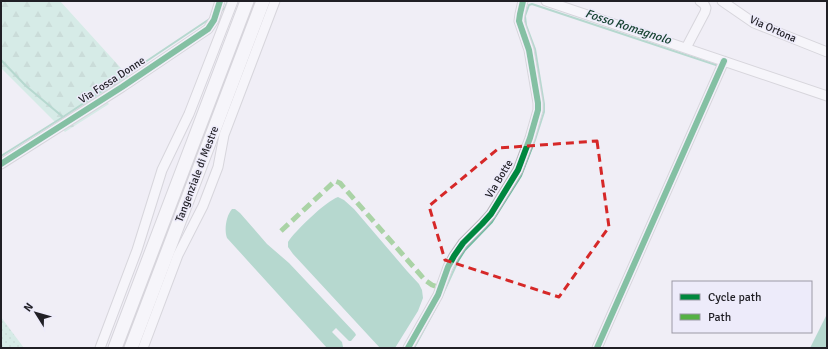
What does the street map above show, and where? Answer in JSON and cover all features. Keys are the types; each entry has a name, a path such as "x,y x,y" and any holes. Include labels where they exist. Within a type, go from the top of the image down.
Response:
{"highway":[{"name":"Tangenziale di Mestre","path":"115,348 247,1"},
{"name":"Tangenziale di Mestre","path":"131,348 263,1"}],"street":[{"path":"100,348 137,250 162,170 189,114 233,1"},
{"path":"142,348 178,255 203,206 218,167 224,135 275,1"},
{"name":"Via Botte","path":"408,348 438,294 448,267 454,256 463,243 491,214 514,178 530,138 538,110 538,103 529,50 519,22 523,1"},
{"path":"546,1 827,96"},
{"path":"686,48 705,12 706,8 700,1"},
{"name":"Via Ortona","path":"722,1 754,23 827,52"},
{"name":"Via Fossa Donne","path":"1,164 122,87 208,29 214,20 219,3"},
{"path":"597,348 724,61"}],"highlighted area":[{"path":"597,141 609,227 559,297 445,260 429,206 499,148"}],"green space":[{"path":"1,1 60,1 129,77 103,97 109,104 65,132 1,68"},
{"path":"1,317 24,348 1,348"}],"shaded area":[{"path":"338,197 354,209 419,284 422,290 423,298 418,311 395,348 380,348 288,247 288,242 304,224 326,204"},
{"path":"232,209 235,209 240,213 267,244 289,263 355,333 356,335 351,341 349,341 336,328 332,332 342,342 343,347 327,348 227,238 226,223 228,215"},
{"path":"827,314 827,348 810,348"}],"waterway":[{"path":"221,11 225,8 228,1"},
{"name":"Fosso Romagnolo","path":"441,298 458,261 465,250 492,222 521,176 544,112 535,49 526,25 525,16 529,5 532,4 719,66"},
{"path":"1,156 63,117 211,18"},
{"path":"1,60 26,86 63,117"},
{"name":"Fosso Romagnolo","path":"414,348 439,302"}],"marked path":[{"path":"281,231 335,181 340,183 425,280 432,285 441,288"}],"cycle path":[{"path":"1,164 122,87 208,29 214,20 220,1"},
{"path":"408,348 438,295 448,267 454,256 463,243 491,214 518,170 530,138 538,110 538,103 529,50 519,21 523,1"},
{"path":"597,348 724,61"}]}
